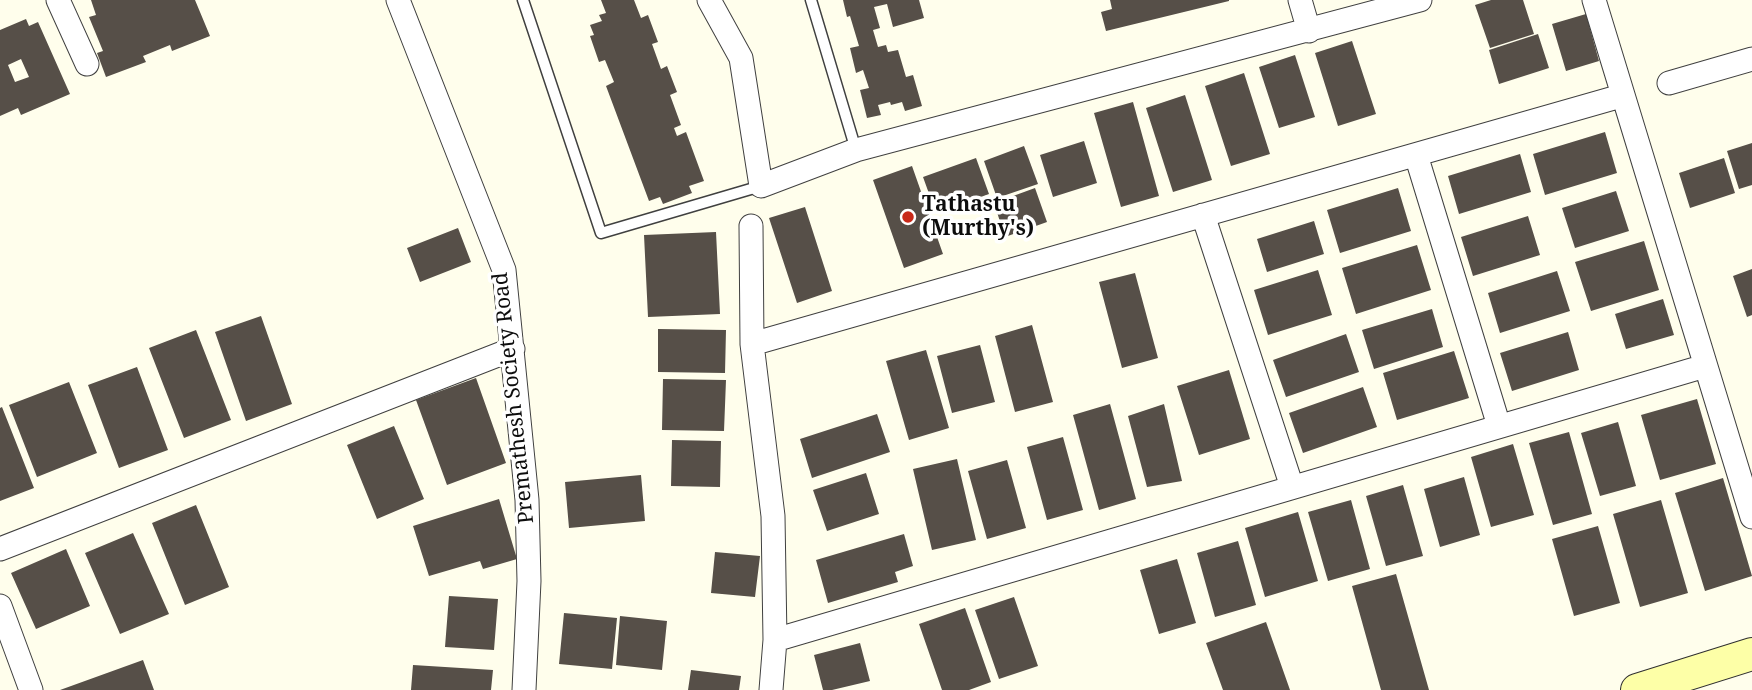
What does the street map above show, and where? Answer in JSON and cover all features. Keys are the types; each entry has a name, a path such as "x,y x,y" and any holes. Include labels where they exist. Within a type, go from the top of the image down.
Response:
{"street":[{"path":"58,0 87,64"},
{"name":"Premathesh Society Road","path":"398,0 504,270 527,500 529,581 524,690"},
{"path":"709,0 741,58 761,186 856,150 1420,0"},
{"path":"1300,0 1309,31"},
{"path":"1594,0 1621,96 1752,517"},
{"path":"1669,83 1752,59"},
{"path":"752,344 1621,96"},
{"path":"1416,155 1499,426"},
{"path":"1203,215 1292,487"},
{"path":"751,226 752,344 773,516 775,640 771,690"},
{"path":"0,549 513,349"},
{"path":"775,640 1705,366"},
{"path":"0,606 31,690"},
{"path":"1637,690 1752,654"}],"lane":[{"path":"523,0 601,233 761,186"},
{"path":"811,0 856,150"}],"building":[{"path":"91,0 195,0 210,36 172,51 170,45 143,56 146,62 106,77 97,53 103,51 89,17 96,15"},
{"path":"601,0 634,0 641,18 648,15 658,42 652,44 661,69 667,66 677,92 670,95 681,125 674,128 677,136 686,132 704,181 689,186 692,193 663,204 660,197 649,201 606,86 614,82 605,60 599,62 590,36 594,35 590,25 602,21 599,15 606,13"},
{"path":"843,0 919,0 924,18 893,27 887,4 874,7 880,28 873,30 878,47 886,45 888,52 898,50 906,77 913,75 922,106 905,111 902,102 891,105 890,102 878,105 881,115 867,118 860,90 869,88 863,70 856,73 850,48 859,46"},
{"path":"1110,0 1229,1 1106,31 1101,12 1112,9"},
{"path":"1491,0 1523,0 1534,34 1490,48 1475,5"},
{"path":"1586,14 1599,61 1566,71 1552,24"},
{"path":"26,19 29,26 38,22 70,94 21,115 18,108 0,116 0,30","holes":["21,59 29,77 15,82 8,65"]},
{"path":"1538,34 1549,68 1499,84 1489,50"},
{"path":"1352,41 1376,114 1338,126 1315,53"},
{"path":"1295,55 1315,117 1279,128 1259,67"},
{"path":"1244,73 1270,154 1231,166 1205,86"},
{"path":"1185,95 1212,180 1173,192 1146,108"},
{"path":"1133,102 1159,196 1121,207 1094,113"},
{"path":"1605,132 1617,173 1545,195 1533,154"},
{"path":"1084,141 1097,183 1053,197 1040,155"},
{"path":"1752,143 1752,185 1739,189 1727,151"},
{"path":"1024,146 1038,184 997,198 984,161"},
{"path":"1520,154 1531,192 1459,214 1448,176"},
{"path":"976,158 989,194 936,213 923,177"},
{"path":"1724,158 1735,193 1690,208 1679,173"},
{"name":"Tathastu (Murthy's)","path":"912,166 943,254 904,268 873,180"},
{"path":"1035,188 1047,222 1005,237 994,203"},
{"path":"1398,188 1411,231 1340,253 1327,210"},
{"path":"1616,191 1629,231 1575,248 1562,208"},
{"path":"805,207 832,291 797,303 769,218"},
{"path":"1528,216 1540,255 1473,276 1461,237"},
{"path":"1314,221 1324,254 1267,272 1257,239"},
{"path":"458,228 471,262 420,282 407,248"},
{"path":"716,232 720,314 648,317 644,235"},
{"path":"1644,241 1659,290 1591,311 1575,262"},
{"path":"1417,245 1431,290 1356,314 1342,268"},
{"path":"1752,269 1752,315 1747,317 1733,276"},
{"path":"1318,270 1332,315 1268,335 1254,290"},
{"path":"1557,271 1570,311 1500,333 1488,293"},
{"path":"1135,273 1158,358 1122,368 1099,282"},
{"path":"1663,299 1674,335 1626,349 1615,314"},
{"path":"1432,309 1443,347 1374,369 1362,330"},
{"path":"261,316 292,404 246,421 215,332"},
{"path":"1032,325 1053,402 1015,412 995,336"},
{"path":"658,329 726,330 725,373 658,372"},
{"path":"196,330 231,420 184,438 149,348"},
{"path":"1568,332 1579,370 1512,391 1500,353"},
{"path":"1346,334 1359,372 1286,397 1273,360"},
{"path":"980,345 995,402 952,413 937,356"},
{"path":"926,350 949,428 909,440 886,361"},
{"path":"1454,351 1469,398 1397,420 1383,373"},
{"path":"137,367 168,450 119,468 88,385"},
{"path":"1229,370 1250,439 1199,455 1177,386"},
{"path":"476,378 506,463 447,485 416,400"},
{"path":"663,379 726,380 724,431 662,430"},
{"path":"69,382 97,453 37,477 9,405"},
{"path":"1363,387 1377,427 1303,453 1289,413"},
{"path":"1697,399 1716,464 1660,480 1641,415"},
{"path":"1110,404 1136,499 1099,510 1073,415"},
{"path":"1164,404 1182,481 1147,487 1128,416"},
{"path":"2,407 34,488 0,501 0,408"},
{"path":"877,414 890,452 812,478 800,439"},
{"path":"1618,422 1636,486 1600,496 1581,433"},
{"path":"394,426 424,499 377,519 347,445"},
{"path":"1569,432 1592,514 1553,525 1529,443"},
{"path":"1063,437 1083,510 1047,520 1027,447"},
{"path":"672,440 721,441 720,487 671,486"},
{"path":"1513,444 1534,515 1491,527 1471,457"},
{"path":"957,459 976,540 932,550 913,469"},
{"path":"1007,460 1026,528 987,539 968,471"},
{"path":"866,473 879,514 827,531 813,490"},
{"path":"641,475 645,521 569,528 565,482"},
{"path":"1464,477 1480,535 1440,547 1424,489"},
{"path":"1723,478 1752,576 1705,591 1675,493"},
{"path":"1403,485 1423,556 1386,566 1366,496"},
{"path":"499,499 517,559 483,569 480,561 429,576 413,526"},
{"path":"1351,500 1370,569 1328,581 1308,512"},
{"path":"1661,500 1688,593 1640,607 1613,514"},
{"path":"196,505 229,587 185,605 152,523"},
{"path":"1298,512 1318,581 1265,597 1245,528"},
{"path":"1598,526 1620,603 1574,616 1552,539"},
{"path":"133,533 169,614 120,634 85,553"},
{"path":"904,534 913,566 895,572 898,582 828,603 816,560"},
{"path":"1238,541 1256,605 1215,617 1197,553"},
{"path":"66,549 90,606 36,629 11,573"},
{"path":"715,552 760,556 755,597 711,593"},
{"path":"1177,559 1196,623 1159,634 1140,570"},
{"path":"1396,574 1429,690 1381,690 1352,586"},
{"path":"449,596 498,599 494,650 445,647"},
{"path":"1014,597 1038,666 999,679 975,610"},
{"path":"965,608 991,682 969,690 942,690 919,624"},
{"path":"564,613 617,618 612,669 559,664"},
{"path":"620,616 667,621 662,670 616,665"},
{"path":"1266,622 1290,690 1223,690 1206,643"},
{"path":"860,643 870,681 823,690 814,655"},
{"path":"143,660 154,690 60,690"},
{"path":"413,665 493,670 491,690 411,690"},
{"path":"691,670 741,676 739,690 688,690"}],"place":[{"name":"Tathastu (Murthy's)","path":"908,217"}]}
